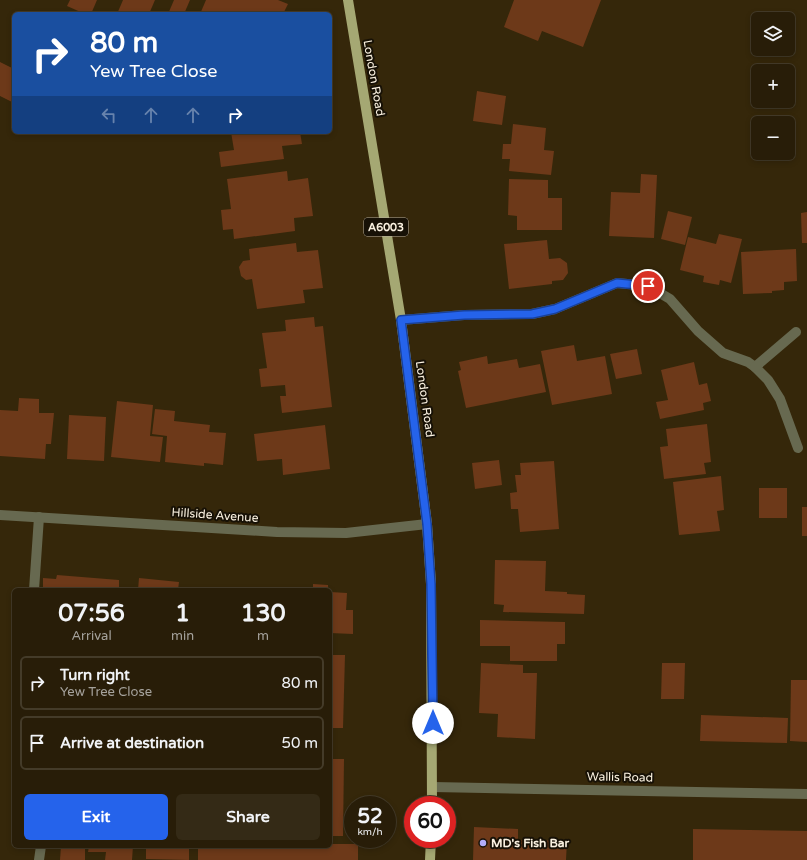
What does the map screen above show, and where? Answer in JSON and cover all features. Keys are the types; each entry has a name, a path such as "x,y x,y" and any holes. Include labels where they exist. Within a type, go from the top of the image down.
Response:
{"main road":[{"name":"London Road","path":"348,0 401,320 427,524 431,584 432,796"},
{"path":"430,860 431,848"}],"street":[{"path":"401,320 464,315 532,314 555,309 617,283 648,286 670,299 698,331 723,353 748,362 768,380 780,399 798,448"},
{"path":"755,367 796,332"},
{"name":"Hillside Avenue","path":"0,515 277,532 346,533 427,524"},
{"path":"34,588 39,517"},
{"name":"Wallis Road","path":"433,787 807,794"},
{"path":"39,860 41,848"}],"building":[{"path":"70,0 97,0 92,12 80,12 67,6"},
{"path":"123,0 155,0 150,12 118,12"},
{"path":"174,0 190,0 185,12 169,12"},
{"path":"206,0 278,0 288,4 284,12 201,12"},
{"path":"514,0 601,0 583,47 542,31 538,41 504,27"},
{"path":"0,62 12,68 12,102 0,96"},
{"path":"477,91 506,96 502,125 473,121"},
{"path":"513,124 546,128 544,150 554,151 551,175 509,171 510,159 502,159 503,144 511,144"},
{"path":"231,134 300,134 302,144 282,146 284,159 221,167 219,152 234,150"},
{"path":"287,171 288,181 308,178 313,216 294,218 295,231 234,239 233,229 223,230 221,210 231,209 227,179"},
{"path":"641,174 657,175 654,238 609,236 611,192 640,193"},
{"path":"509,179 548,180 548,198 562,198 562,230 517,230 517,216 508,215"},
{"path":"668,211 692,217 685,245 661,239"},
{"path":"807,212 807,243 802,243 801,213"},
{"path":"719,234 742,239 731,283 720,280 719,285 703,282 704,276 680,270 688,237 716,244"},
{"path":"547,240 549,259 560,258 567,263 568,273 563,280 552,281 552,284 509,289 504,244"},
{"path":"296,243 297,252 318,250 323,288 303,290 305,303 257,309 252,279 246,280 241,276 239,267 243,261 250,260 249,249"},
{"path":"796,249 797,281 784,282 784,290 772,291 772,293 743,294 741,252"},
{"path":"314,317 315,327 323,326 332,407 282,413 280,396 286,396 285,385 261,387 259,369 267,368 262,333 286,331 285,320"},
{"path":"574,345 577,361 605,356 612,394 552,405 541,351"},
{"path":"637,349 642,374 616,379 610,354"},
{"path":"487,356 488,364 517,359 519,368 540,364 546,392 466,408 458,371 461,370 459,362"},
{"path":"694,362 699,385 707,383 711,401 703,403 704,410 660,419 656,402 668,400 661,370"},
{"path":"19,398 39,399 39,413 54,413 51,444 46,444 45,459 0,456 0,410 18,411"},
{"path":"117,401 153,405 150,436 163,437 160,462 111,457"},
{"path":"155,409 175,411 174,421 210,425 209,432 226,433 223,465 204,463 204,466 165,462 167,436 152,434"},
{"path":"69,415 106,417 104,461 67,459"},
{"path":"707,424 711,462 704,463 706,474 664,479 660,447 668,446 666,429"},
{"path":"325,425 330,469 283,475 282,459 257,461 254,434"},
{"path":"499,460 502,485 475,489 472,463"},
{"path":"554,461 559,529 520,532 518,509 511,509 510,493 517,492 515,475 521,475 520,463"},
{"path":"721,476 724,510 717,511 720,531 679,535 673,482"},
{"path":"759,488 787,488 787,518 759,518"},
{"path":"802,507 807,507 807,536 802,536"},
{"path":"495,560 546,561 545,591 585,595 584,614 503,612 504,605 494,604"},
{"path":"57,575 119,580 119,588 43,588 43,578 56,579"},
{"path":"139,578 179,582 178,588 138,588"},
{"path":"313,584 328,585 328,588 313,588"},
{"path":"332,592 347,593 346,610 353,610 353,634 332,633"},
{"path":"480,620 565,622 565,644 557,644 557,661 510,661 510,646 480,646"},
{"path":"332,655 345,655 343,728 332,728"},
{"path":"481,663 523,665 523,673 537,673 535,739 497,737 498,714 479,713"},
{"path":"662,663 685,663 684,699 661,699"},
{"path":"791,680 807,680 807,742 790,741"},
{"path":"701,715 788,718 787,743 700,741"},
{"path":"332,759 344,759 343,836 332,836"},
{"path":"474,827 518,829 518,840 567,841 566,860 473,860"},
{"path":"693,829 807,831 807,860 693,860"},
{"path":"332,844 344,844 344,848 358,848 358,860 198,860 198,848 332,848"},
{"path":"61,848 85,848 85,860 60,860"},
{"path":"89,848 133,848 132,860 105,860 106,852 88,852"},
{"path":"146,848 189,848 189,860 146,859"}],"place":[{"name":"MD's Fish Bar","path":"483,843"}],"route":[{"path":"433,723 431,584 427,524 401,320 497,313 532,314 555,309 617,283 648,286"}]}
